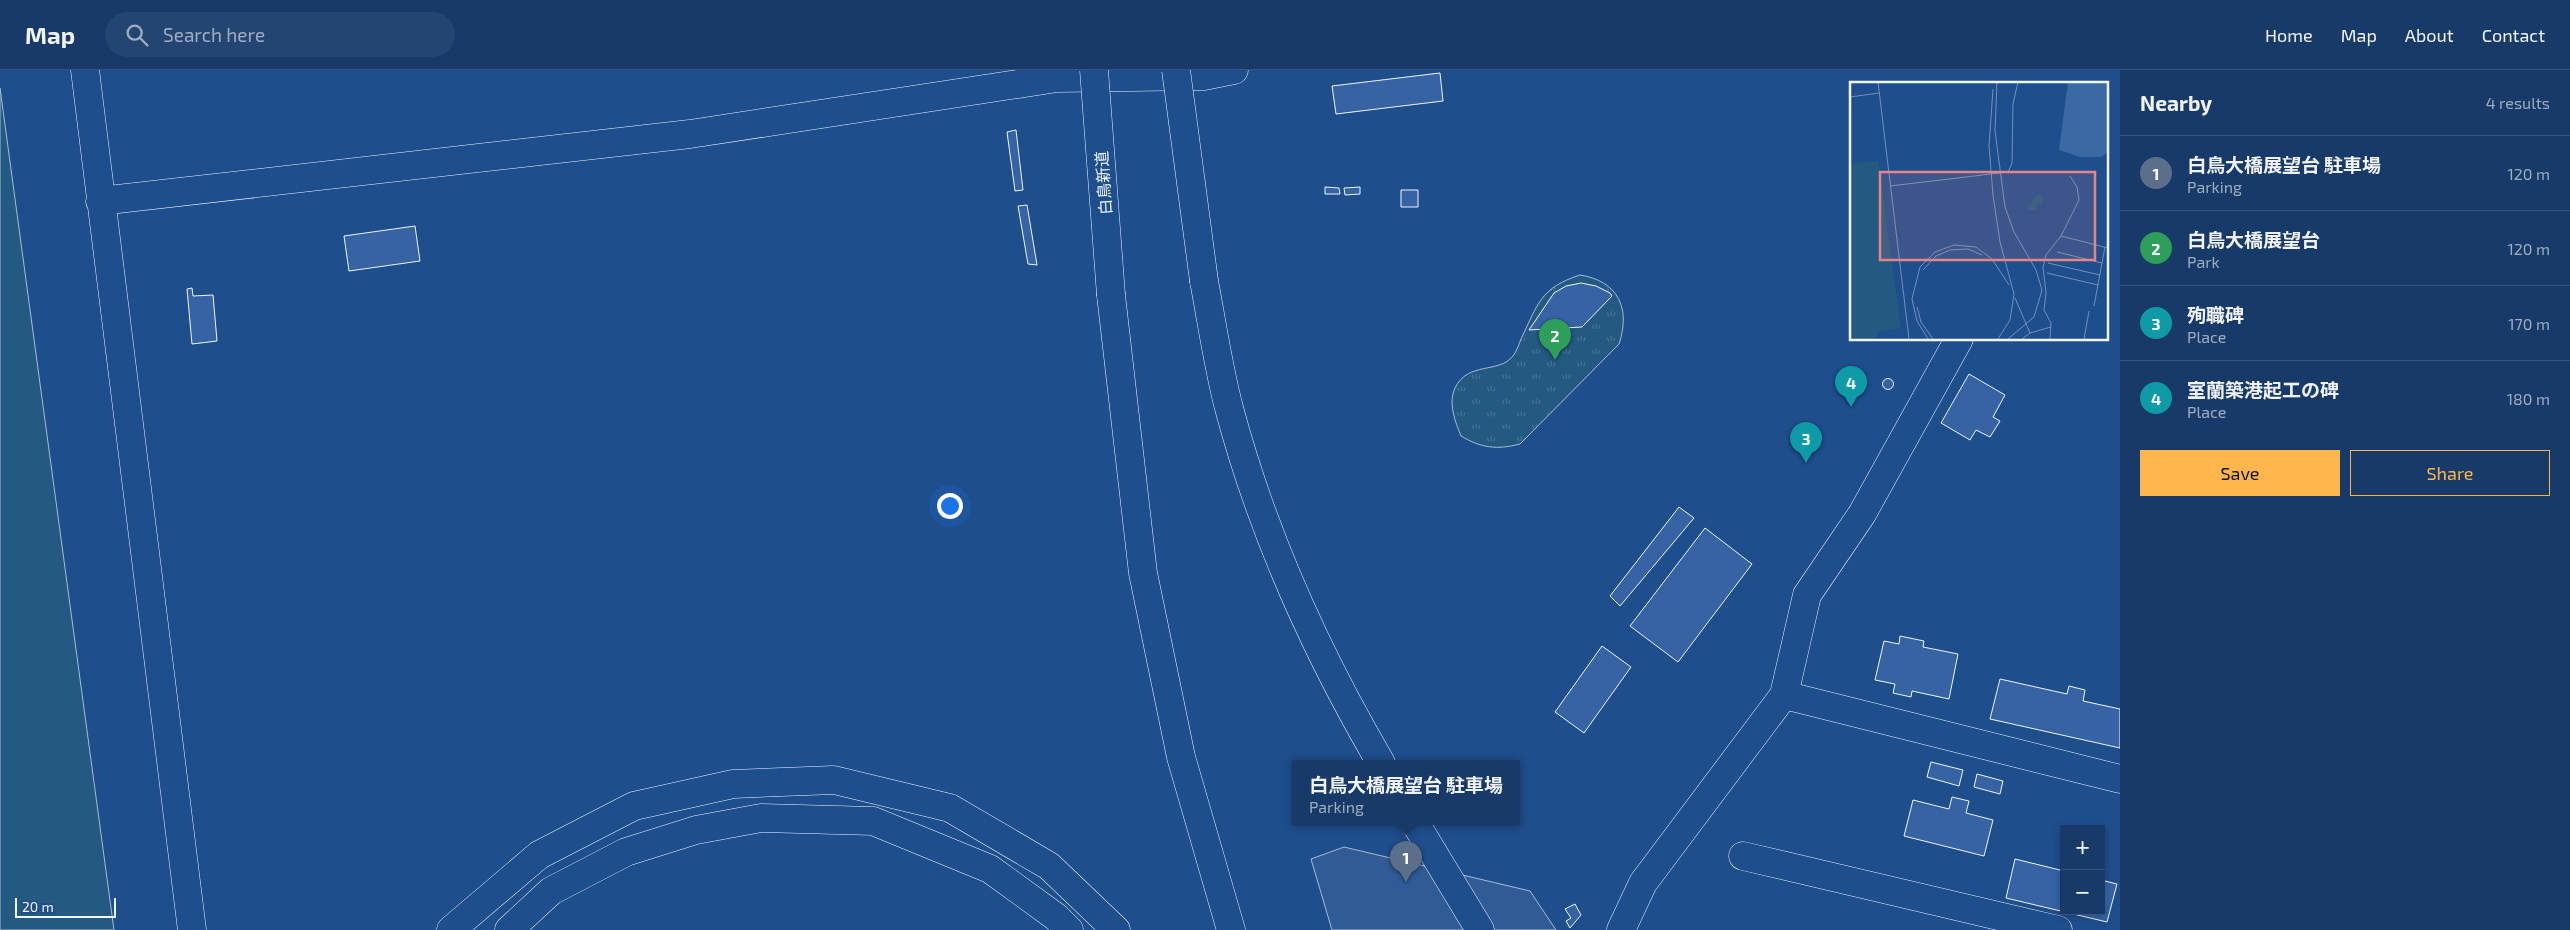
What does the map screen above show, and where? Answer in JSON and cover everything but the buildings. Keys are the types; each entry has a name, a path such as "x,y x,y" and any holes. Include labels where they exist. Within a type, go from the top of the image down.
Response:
{"main road":[{"path":"85,70 192,930"},
{"name":"白鳥新道","path":"1094,70 1111,295 1144,573 1181,757 1231,930"},
{"path":"1176,70 1204,281 1229,407 1267,527 1323,658 1379,760"},
{"path":"100,202 690,134 1057,78 1204,76 1234,70"},
{"path":"1622,930 1643,883 1784,695 1807,595 1862,514 1958,340"},
{"path":"1784,695 2120,779"},
{"path":"454,927 539,855 634,806 733,784 834,780 950,808 1049,866 1116,930"},
{"path":"509,930 551,891 626,852 696,830 762,818 873,821 990,869 1056,917 1069,930"},
{"path":"1416,825 1480,930"},
{"path":"1744,856 2058,930"}],"green space":[{"path":"0,88 114,930 0,930"},
{"path":"1580,275 1604,283 1618,298 1622,308 1623,319 1619,344 1520,444 1489,447 1461,436 1452,406 1455,388 1468,374 1500,365 1513,356 1542,299 1556,286"}],"shaded area":[{"path":"1344,847 1530,891 1556,930 1332,930 1311,859"}],"place":[{"name":"白鳥大橋展望台","path":"1555,360"},
{"name":"室蘭築港起工の碑","path":"1851,407"},
{"name":"殉職碑","path":"1806,463"},
{"name":"白鳥大橋展望台 駐車場","path":"1406,882"}]}
